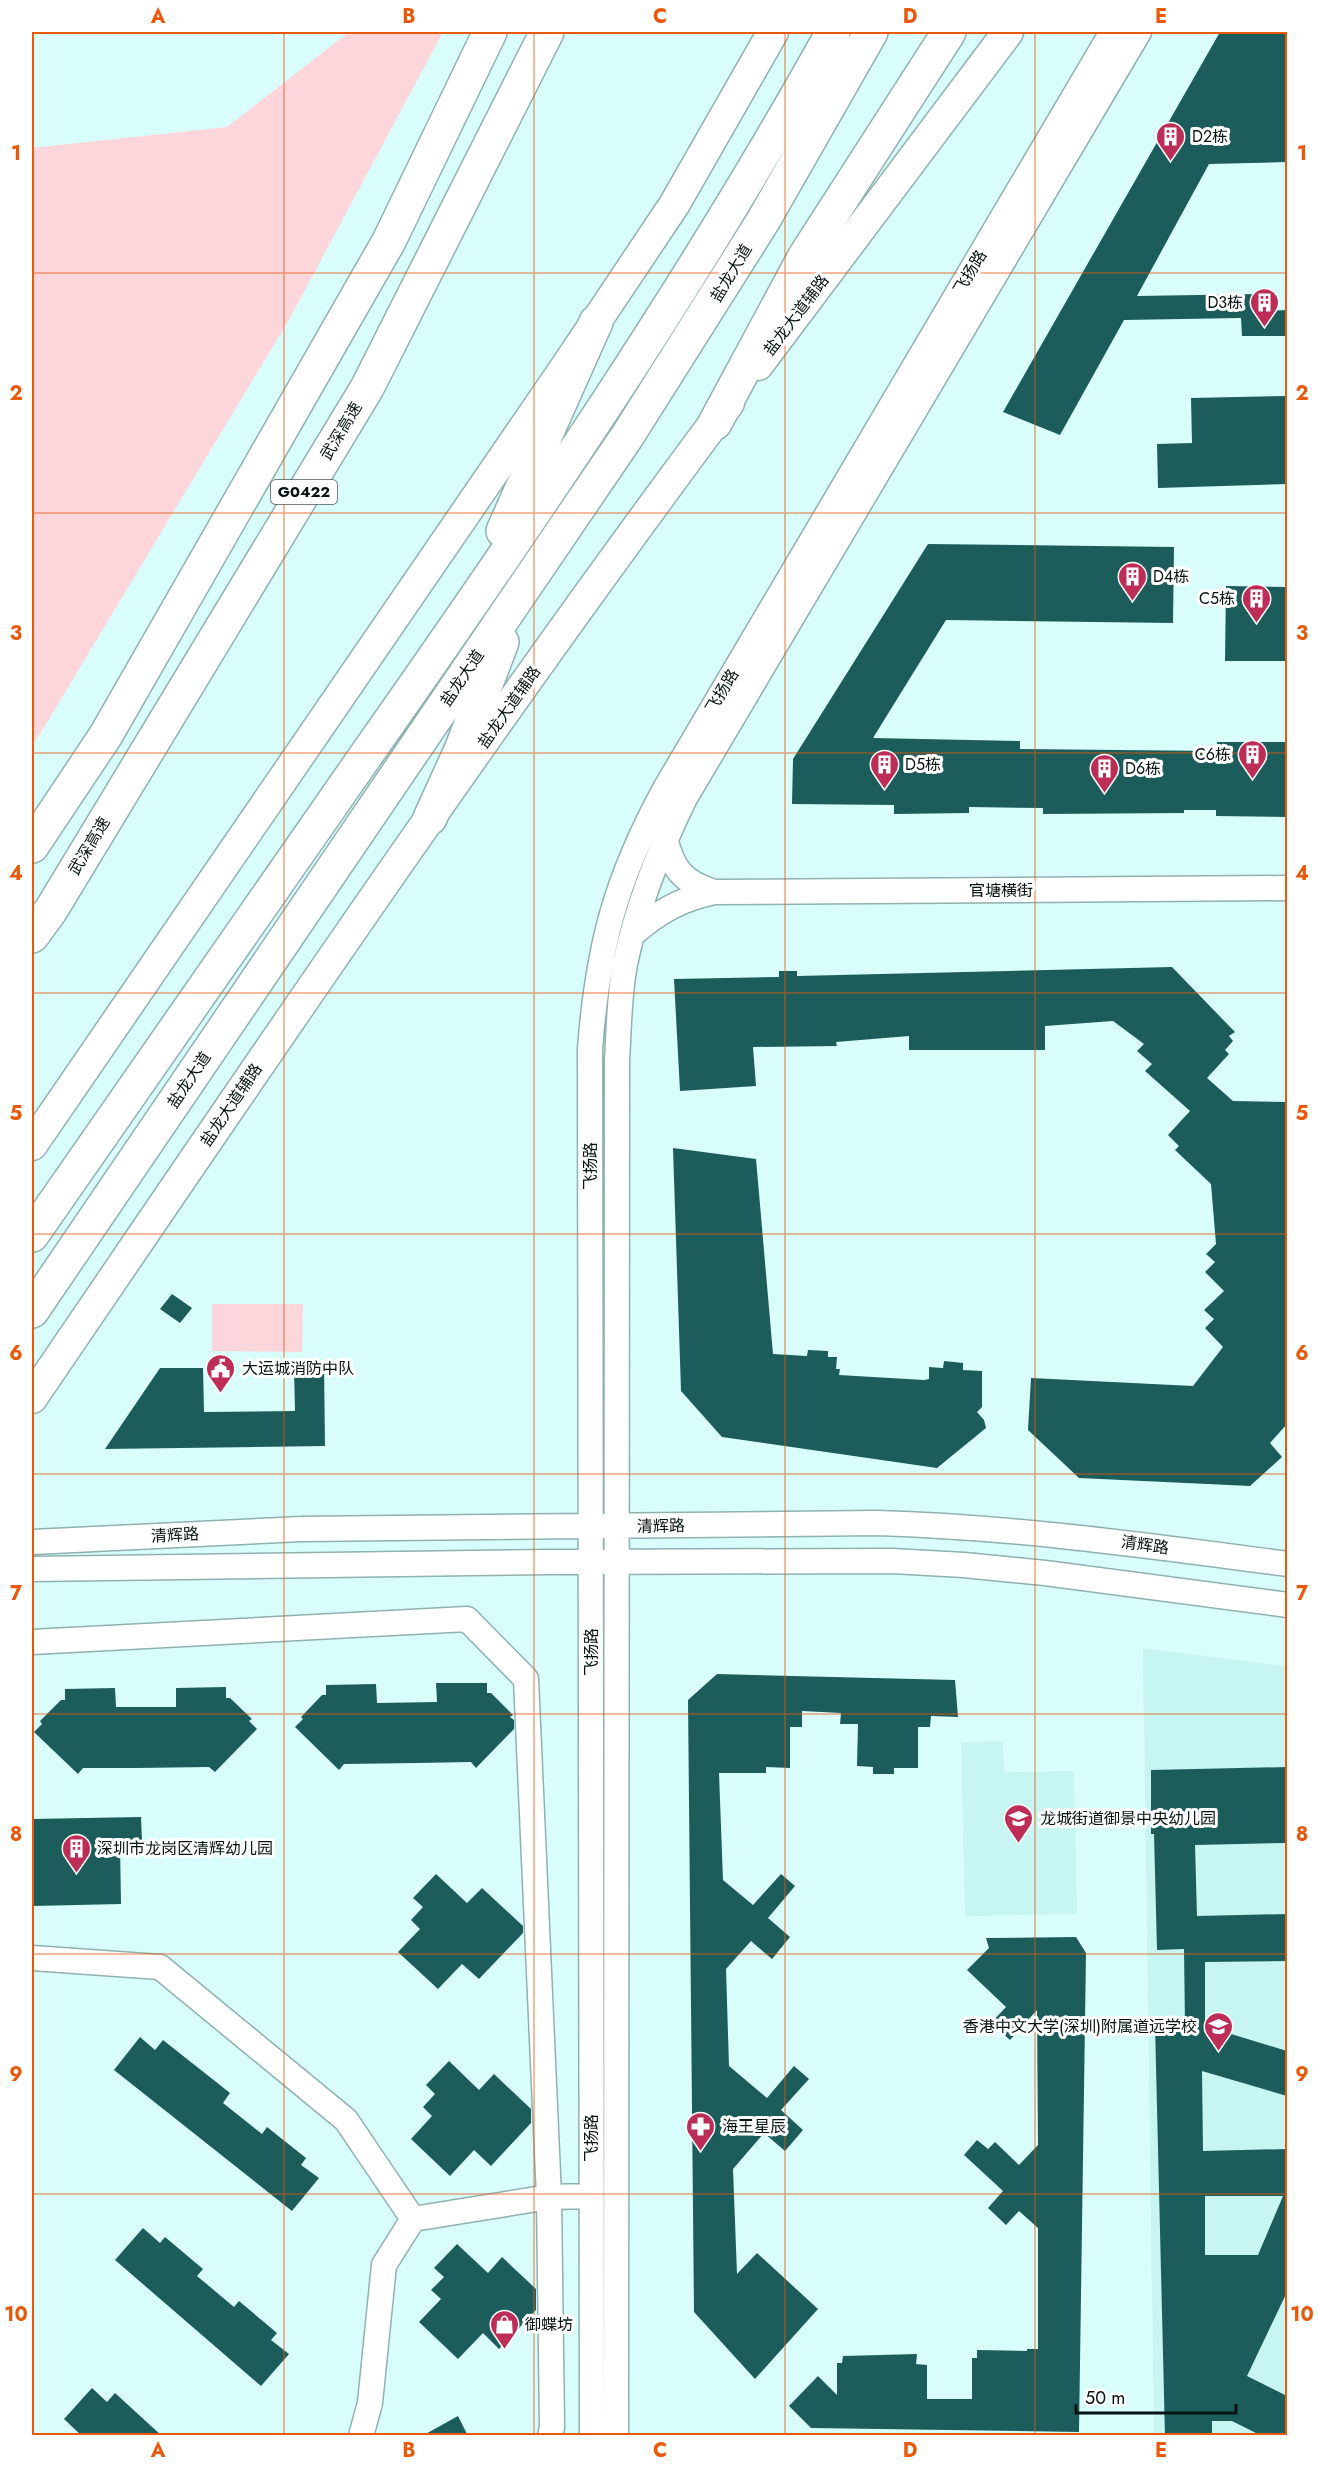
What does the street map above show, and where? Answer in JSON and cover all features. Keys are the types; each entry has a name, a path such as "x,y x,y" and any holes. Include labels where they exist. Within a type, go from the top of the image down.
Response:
{"highway":[{"name":"G0422","path":"32,846 106,735 389,241 490,32"},
{"name":"武深高速","path":"32,936 51,910 367,388 548,32"},
{"name":"盐龙大道","path":"32,1235 160,1048 469,608 597,420 746,184 833,32"},
{"name":"盐龙大道","path":"32,1311 628,435 763,221 871,32"},
{"path":"715,423 805,256 949,32"},
{"path":"469,608 596,322"},
{"path":"430,818 461,750 527,583"}],"main road":[{"path":"32,1145 674,206 773,32"},
{"name":"盐龙大道辅路","path":"32,1398 312,987 620,550 1008,32"}],"street":[{"name":"飞扬路","path":"592,2436 590,1048 598,970 616,896 631,856 666,787 1112,32"},
{"name":"飞扬路","path":"616,2436 617,1061 625,964 650,878 665,838 685,798 1139,32"},
{"name":"官塘横街","path":"665,838 669,856 678,872 694,885 714,892"},
{"name":"官塘横街","path":"633,934 653,916 672,905 714,892 1287,888"},
{"name":"清辉路","path":"32,1542 302,1529 877,1523 951,1525 1083,1537 1287,1564"},
{"name":"清辉路","path":"32,1569 892,1561 1045,1573 1287,1605"},
{"path":"32,1642 467,1619 526,1679 549,2197 552,2427 550,2436"},
{"path":"32,1958 160,1967 346,2120 413,2219"},
{"path":"361,2436 370,2403 384,2265 413,2219 549,2197 591,2196"}],"shaded area":[{"path":"349,32 443,32 290,318 32,745 32,148 227,127"},
{"path":"212,1304 303,1304 302,1352 212,1351"},
{"name":"香港中文大学(深圳)附属道远学校","path":"1143,1648 1287,1666 1287,2435 1154,2435"},
{"name":"龙城街道御景中央幼儿园","path":"1003,1741 1004,1772 1074,1771 1077,1914 965,1916 961,1742"}],"building":[{"path":"1220,32 1287,32 1287,162 1209,164 1137,296 1261,294 1262,311 1287,310 1287,336 1242,336 1241,318 1124,320 1060,435 1003,412"},
{"path":"1287,396 1287,484 1158,488 1157,444 1192,443 1191,398"},
{"path":"928,544 1174,547 1173,623 946,620 873,738 1020,741 1020,749 1217,751 1217,742 1287,742 1287,817 1216,816 1216,810 1184,810 1184,813 1043,814 1043,808 969,807 969,813 894,814 894,805 792,804 793,759"},
{"name":"C5栋","path":"1226,586 1287,587 1287,661 1225,661"},
{"path":"1172,967 1235,1032 1229,1036 1233,1041 1225,1050 1229,1054 1207,1078 1233,1101 1287,1102 1287,1424 1270,1443 1282,1457 1250,1486 1079,1478 1028,1430 1031,1378 1193,1386 1223,1347 1205,1328 1214,1319 1204,1310 1224,1291 1205,1272 1215,1262 1206,1254 1216,1244 1211,1184 1175,1150 1179,1146 1168,1135 1190,1111 1145,1071 1152,1064 1137,1051 1144,1044 1113,1021 1045,1026 1045,1050 909,1050 909,1036 836,1042 837,1046 753,1047 756,1086 680,1091 674,979 779,977 779,971 797,971 797,976"},
{"path":"673,1148 756,1159 773,1354 807,1356 808,1350 828,1351 828,1357 837,1357 836,1369 840,1369 839,1375 924,1380 929,1379 929,1367 943,1368 944,1361 963,1363 963,1370 982,1371 982,1407 977,1412 984,1420 986,1428 937,1468 722,1437 681,1391"},
{"path":"172,1294 192,1308 180,1323 160,1309"},
{"path":"324,1365 325,1446 105,1449 160,1368 203,1368 204,1412 295,1411 294,1366"},
{"path":"717,1674 955,1680 958,1717 931,1716 930,1727 918,1727 918,1768 894,1768 894,1774 873,1774 873,1767 857,1766 858,1724 840,1724 841,1713 802,1711 802,1727 790,1727 790,1768 766,1767 766,1773 719,1773 723,1880 753,1905 781,1874 795,1886 768,1918 790,1937 772,1959 751,1941 726,1969 729,2066 767,2098 794,2066 809,2079 781,2110 803,2130 785,2151 764,2133 733,2169 737,2274 757,2253 818,2309 755,2379 694,2312 688,1700"},
{"path":"436,1683 487,1683 487,1693 491,1693 513,1715 510,1717 514,1720 514,1729 476,1768 471,1762 344,1764 339,1770 295,1727 303,1719 301,1717 322,1695 326,1695 326,1685 376,1684 377,1703 437,1702"},
{"path":"226,1687 226,1698 230,1698 252,1719 249,1721 257,1729 215,1772 209,1767 83,1768 78,1774 34,1732 42,1724 40,1721 61,1700 65,1700 65,1689 115,1688 116,1707 176,1707 176,1688"},
{"path":"1287,1767 1287,1843 1195,1845 1197,1916 1287,1914 1287,1961 1205,1962 1205,2026 1287,2051 1287,2096 1202,2071 1203,2151 1287,2149 1287,2292 1247,2376 1287,2396 1287,2436 1262,2436 1232,2421 1212,2421 1212,2436 1165,2436 1155,2025 1185,2025 1184,1949 1157,1950 1154,1834 1151,1834 1151,1770","holes":["1205,2196 1283,2196 1258,2255 1205,2255"]},
{"name":"深圳市龙岗区清辉幼儿园","path":"141,1817 142,1843 120,1844 121,1904 32,1906 32,1819"},
{"path":"436,1874 467,1903 482,1888 523,1926 523,1933 479,1979 462,1964 438,1989 398,1952 420,1929 411,1920 423,1907 413,1898"},
{"path":"1076,1937 1086,1953 1079,2432 811,2428 789,2406 818,2376 837,2395 837,2363 842,2363 843,2356 917,2354 916,2364 927,2365 927,2399 972,2399 972,2358 977,2358 977,2350 1027,2351 1027,2349 1038,2349 1038,2228 1019,2211 1006,2225 988,2208 1003,2191 964,2155 977,2140 988,2149 995,2142 1019,2165 1038,2145 1037,2010 1010,2040 991,2023 1006,2007 967,1970 989,1948 986,1938"},
{"path":"140,2037 155,2050 163,2040 230,2093 223,2103 262,2134 267,2127 306,2158 301,2165 319,2178 292,2211 114,2070"},
{"path":"449,2061 479,2090 494,2074 531,2109 531,2123 491,2166 474,2150 450,2176 411,2139 432,2116 423,2107 435,2094 426,2085"},
{"path":"143,2228 160,2243 165,2237 203,2269 197,2276 234,2307 239,2301 277,2333 271,2340 289,2354 261,2386 115,2260"},
{"path":"457,2244 488,2273 502,2257 536,2289 536,2310 499,2349 483,2333 458,2359 419,2322 441,2299 431,2290 444,2277 434,2268"},
{"path":"92,2388 107,2402 115,2393 162,2436 82,2436 64,2419"},
{"path":"458,2416 468,2436 422,2436"}],"place":[{"name":"D2栋","path":"1171,162"},
{"name":"D3栋","path":"1264,328"},
{"name":"D4栋","path":"1132,602"},
{"name":"C5栋","path":"1256,624"},
{"name":"C6栋","path":"1252,780"},
{"name":"D5栋","path":"884,790"},
{"name":"D6栋","path":"1104,794"},
{"name":"大运城消防中队","path":"221,1394"},
{"name":"龙城街道御景中央幼儿园","path":"1019,1844"},
{"name":"深圳市龙岗区清辉幼儿园","path":"76,1874"},
{"name":"香港中文大学(深圳)附属道远学校","path":"1218,2052"},
{"name":"海王星辰","path":"701,2152"},
{"name":"御蝶坊","path":"504,2350"}]}
